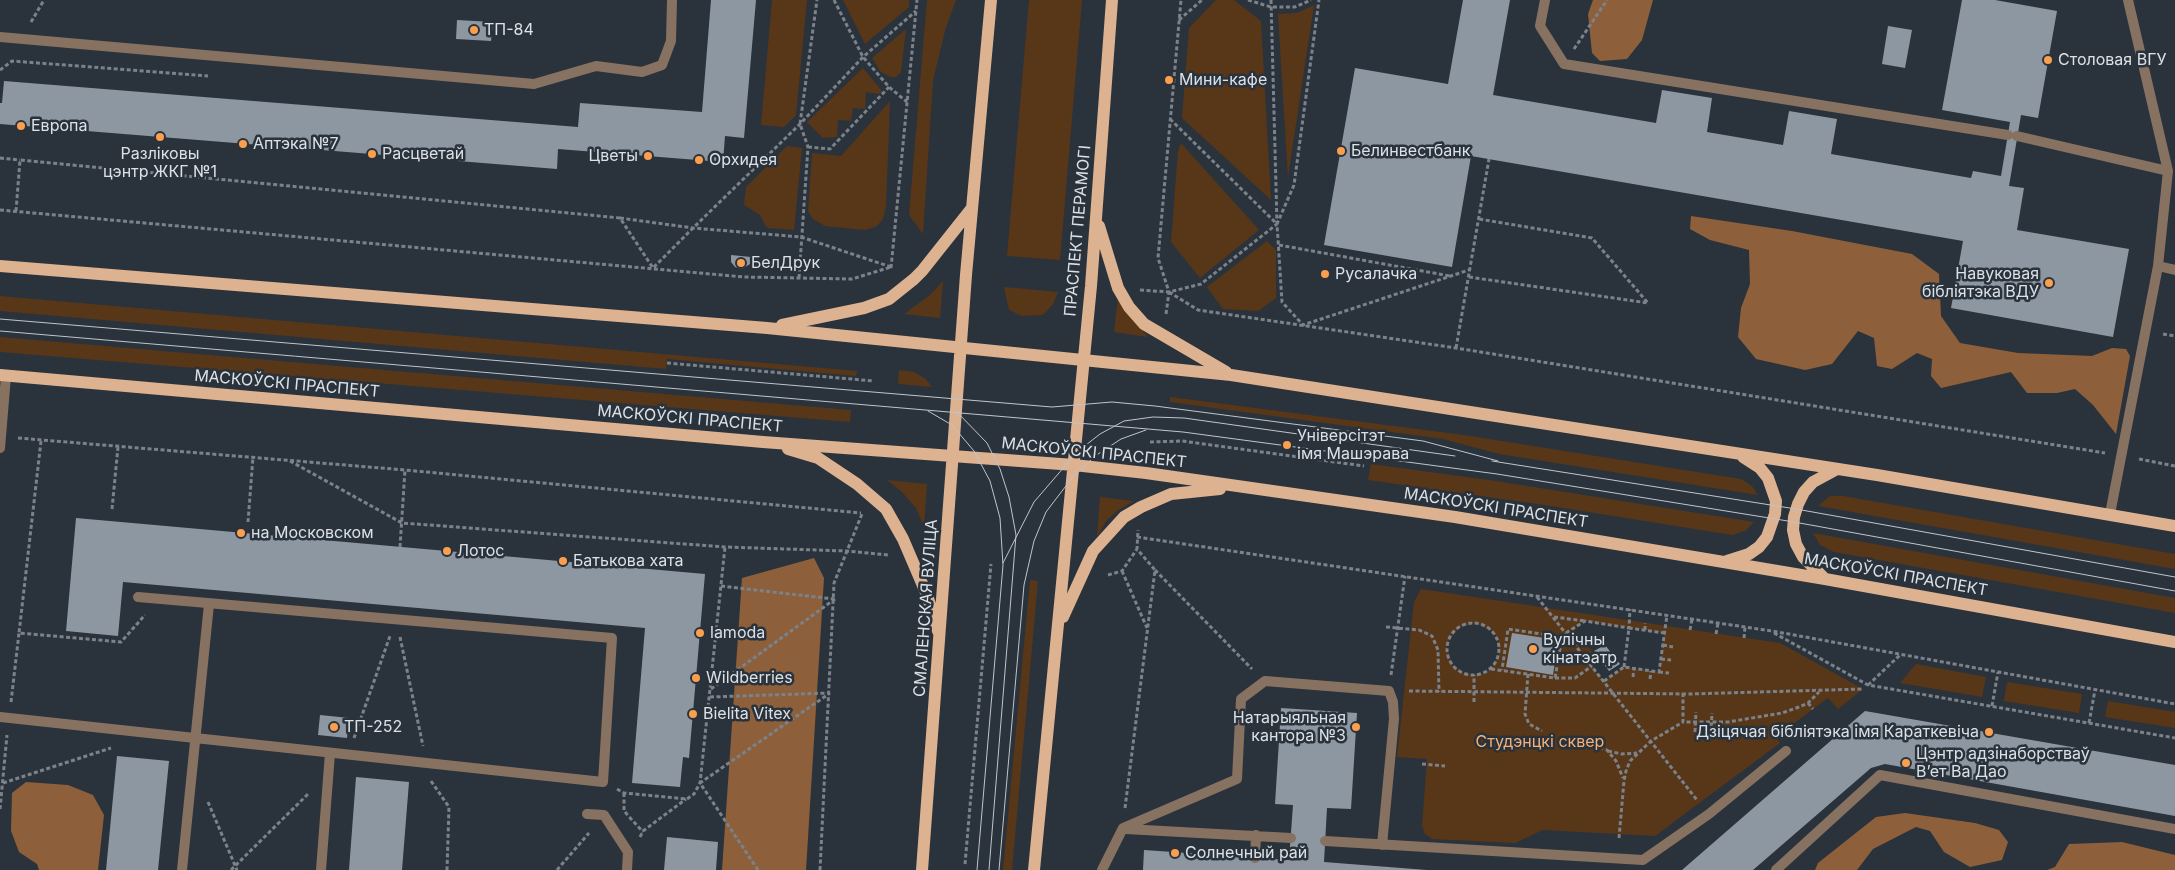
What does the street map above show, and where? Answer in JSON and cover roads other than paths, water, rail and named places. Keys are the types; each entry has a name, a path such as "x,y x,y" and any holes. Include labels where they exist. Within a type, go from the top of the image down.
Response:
{"main road":[{"path":"961,348 991,0"},
{"name":"ПРАСПЕКТ ПЕРАМОГІ","path":"1074,464 1097,219 1112,0"},
{"path":"767,328 864,308 888,298 922,271 972,207"},
{"path":"1097,219 1118,288 1129,307 1144,324 1231,375"},
{"path":"0,266 767,328 1231,375 1837,469 2175,526"},
{"name":"СМАЛЕНСКАЯ ВУЛІЦА","path":"922,870 961,348"},
{"name":"МАСКОЎСКІ ПРАСПЕКТ","path":"3,376 763,442 1074,464 1455,517 1825,579 2175,642"},
{"path":"763,442 818,458 857,484 886,509 903,539 927,595 940,638"},
{"path":"1712,561 1725,562 1749,554 1767,537 1775,514 1774,495 1768,478 1750,460 1727,452"},
{"path":"1034,870 1074,464"},
{"path":"1825,579 1812,568 1796,544 1794,516 1804,492 1813,482 1837,469"},
{"path":"1057,631 1073,590 1093,551 1124,517 1141,507 1172,494 1237,486"}],"street":[{"path":"0,37 534,84 596,66 642,72 662,64 670,41 672,0"},
{"path":"1545,0 1540,26 1564,64 2013,136 2168,170"},
{"path":"2110,514 2158,266 2168,170 2128,0"},
{"path":"2158,266 2175,270"},
{"path":"0,448 3,376"},
{"path":"0,717 603,782 612,638 138,597"},
{"path":"182,870 209,604"},
{"path":"1102,870 1122,828 1237,779 1241,699 1265,682 1389,691 1393,702 1394,720 1382,845"},
{"path":"1325,840 1643,860 1709,814 1786,751"},
{"path":"321,870 330,753"},
{"path":"1776,870 1880,775 2175,829"},
{"path":"587,814 604,815 628,852 627,870"},
{"path":"1122,828 1291,838"},
{"path":"1255,858 1256,836"}],"tram line":[{"path":"0,319 1052,407 1112,402 1155,406 1423,441 1498,461"},
{"path":"0,331 1183,432 1497,474 1794,522 2175,591"},
{"path":"928,411 952,425 974,451 990,481 1000,518 1003,565 977,870"},
{"path":"956,411 987,443 1000,469 1009,497 1016,535 989,870"},
{"path":"1003,563 1034,502 1077,452 1100,434 1124,421 1153,417 1184,418 1455,456"},
{"path":"999,870 1024,585 1034,541 1046,512 1072,478 1095,456 1121,439 1146,430"},
{"path":"1492,461 1796,509 2175,577"}],"place":[{"name":"ТП-84","path":"474,30"},
{"name":"Столовая ВГУ","path":"2048,60"},
{"name":"Мини-кафе","path":"1169,80"},
{"name":"Европа","path":"21,126"},
{"name":"Разліковы цэнтр ЖКГ №1","path":"160,137"},
{"name":"Аптэка №7","path":"243,144"},
{"name":"Белинвестбанк","path":"1341,151"},
{"name":"Расцветай","path":"372,154"},
{"name":"Цветы","path":"648,156"},
{"name":"Орхидея","path":"699,160"},
{"name":"БелДрук","path":"741,263"},
{"name":"Русалачка","path":"1325,274"},
{"name":"Навуковая бібліятэка ВДУ","path":"2049,283"},
{"name":"Універсітэт імя Машэрава","path":"1287,445"},
{"name":"на Московском","path":"241,533"},
{"name":"Лотос","path":"447,551"},
{"name":"Батькова хата","path":"563,561"},
{"name":"lamoda","path":"700,633"},
{"name":"Вулічны кінатэатр","path":"1533,649"},
{"name":"Wildberries","path":"696,678"},
{"name":"Bielita Vitex","path":"693,714"},
{"name":"ТП-252","path":"334,727"},
{"name":"Натарыяльная кантора №3","path":"1356,727"},
{"name":"Дзіцячая бібліятэка імя Караткевіча","path":"1989,732"},
{"name":"Цэнтр адзінаборстваў Вʼет Ва Дао","path":"1906,763"},
{"name":"Солнечный рай","path":"1175,853"}],"park label":[{"name":"Студэнцкі сквер","path":"1540,742"}]}
